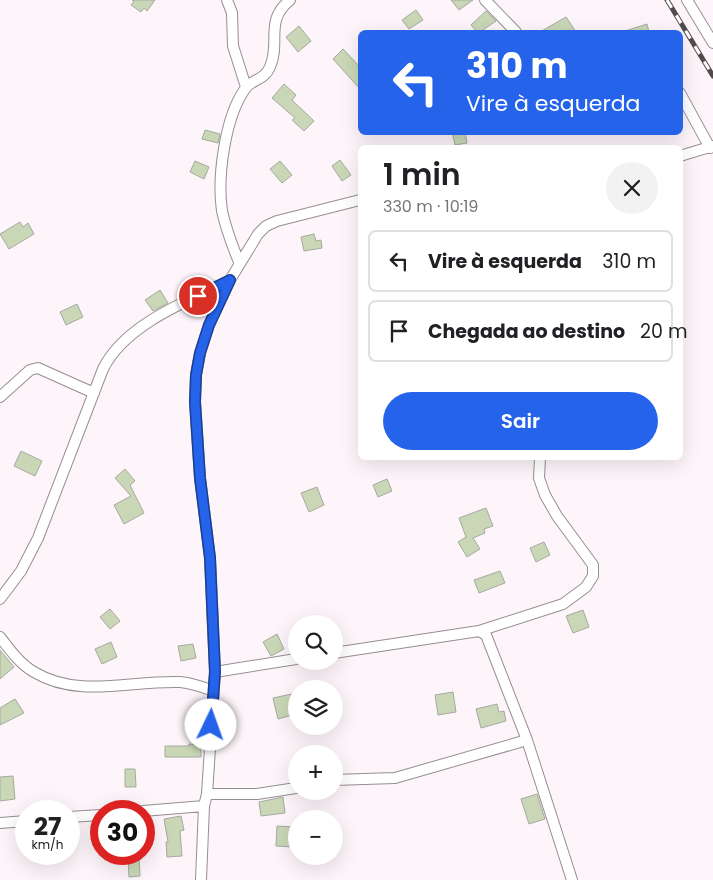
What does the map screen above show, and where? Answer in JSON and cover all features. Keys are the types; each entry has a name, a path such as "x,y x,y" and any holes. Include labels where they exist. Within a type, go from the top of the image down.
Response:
{"street":[{"path":"227,0 232,13 232,46 246,87"},
{"path":"239,262 228,234 222,209 224,140 230,121 246,87 262,79 269,70 273,60 276,17 290,0"},
{"path":"486,0 514,30"},
{"path":"687,0 713,43"},
{"path":"683,97 711,147 683,155"},
{"path":"201,880 204,806 207,794 215,672 210,558 200,478 195,402 196,375 200,353 209,325 239,262 258,234 266,226 277,221 358,201"},
{"path":"0,600 20,571 38,538 94,393 108,360 115,350 167,312 230,280"},
{"path":"0,397 30,370 38,368 94,393"},
{"path":"343,652 479,631 563,604 586,587 594,576 593,565 557,516 545,495 539,478 540,460"},
{"path":"479,631 486,635 527,740 572,880"},
{"path":"0,637 17,658 34,672 56,683 83,688 182,682 213,691"},
{"path":"215,672 288,660"},
{"path":"343,780 395,778 527,740"},
{"path":"207,794 257,794 288,789"},
{"path":"155,810 204,806"},
{"path":"0,823 15,821"}],"building":[{"path":"132,0 155,0 147,11 144,8 141,12 131,5 134,1"},
{"path":"451,0 473,0 459,10"},
{"path":"416,10 423,20 409,29 402,20"},
{"path":"486,11 496,21 483,30 475,30 471,25"},
{"path":"566,17 575,30 543,30"},
{"path":"647,24 648,30 628,30"},
{"path":"299,26 311,41 298,52 286,37"},
{"path":"343,49 358,65 358,87 333,59"},
{"path":"284,84 296,95 292,100 314,121 304,131 292,120 295,118 272,98"},
{"path":"205,130 220,134 218,143 202,139"},
{"path":"453,135 466,135 467,143 455,145"},
{"path":"340,160 351,175 342,181 332,166"},
{"path":"195,161 209,167 204,179 190,172"},
{"path":"280,161 292,175 282,183 270,169"},
{"path":"20,222 23,227 28,223 34,234 9,249 0,234"},
{"path":"314,234 316,241 321,240 322,248 304,251 301,237"},
{"path":"160,290 168,303 153,311 145,300"},
{"path":"77,304 83,317 66,325 60,312"},
{"path":"21,451 42,461 35,476 14,466"},
{"path":"125,469 135,481 130,485 144,513 124,524 114,505 131,496 115,478"},
{"path":"387,479 392,491 378,497 373,485"},
{"path":"317,487 324,505 309,512 301,493"},
{"path":"486,508 493,526 484,529 485,533 473,538 480,549 467,557 458,542 466,537 459,518"},
{"path":"544,542 550,555 536,562 530,548"},
{"path":"500,571 505,583 479,593 474,580"},
{"path":"110,609 120,621 110,629 100,617"},
{"path":"583,610 589,627 573,633 566,616"},
{"path":"277,634 284,649 271,656 263,642"},
{"path":"111,642 117,657 102,664 95,649"},
{"path":"193,644 196,658 181,661 178,646"},
{"path":"0,650 14,667 0,679"},
{"path":"453,692 456,712 438,715 435,695"},
{"path":"288,695 288,716 278,719 273,698"},
{"path":"15,699 24,713 0,725 0,708"},
{"path":"497,704 499,712 504,711 506,721 481,728 476,709"},
{"path":"189,744 201,745 201,757 165,757 165,746 189,746"},
{"path":"125,769 135,769 136,787 125,787"},
{"path":"13,776 15,799 0,801 0,777"},
{"path":"537,794 545,819 529,824 521,799"},
{"path":"283,797 285,813 261,816 259,802"},
{"path":"181,816 184,830 180,831 182,856 167,857 166,842 168,842 164,819"},
{"path":"277,826 288,827 288,847 276,846"},
{"path":"128,865 139,865 140,876 129,877"}],"railway":[{"path":"667,0 713,76"}],"route":[{"path":"198,296 230,280 209,325 200,353 196,375 195,402 200,478 210,558 215,672 211,725"}]}
